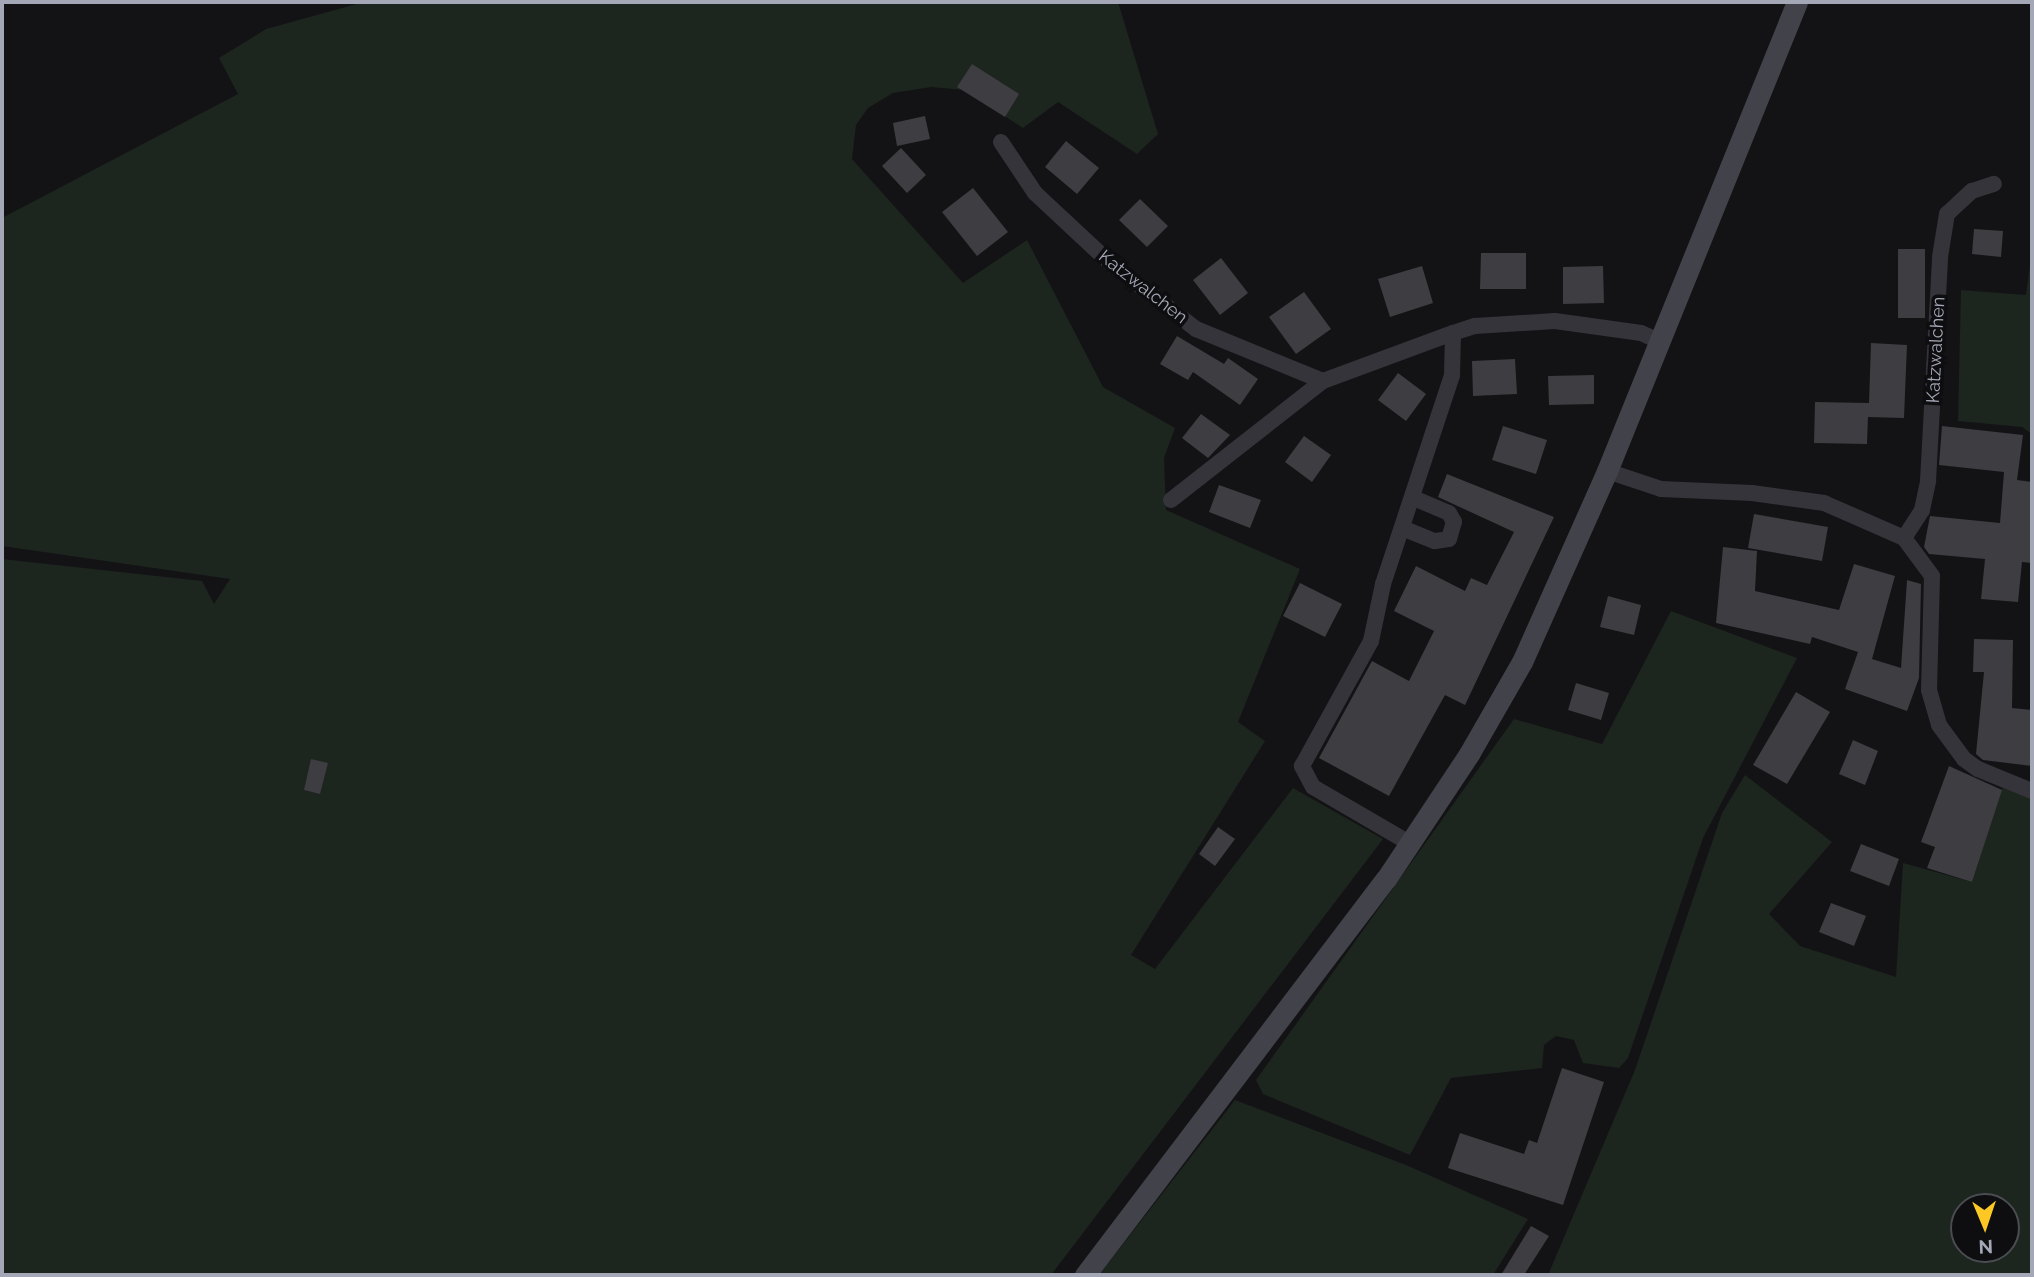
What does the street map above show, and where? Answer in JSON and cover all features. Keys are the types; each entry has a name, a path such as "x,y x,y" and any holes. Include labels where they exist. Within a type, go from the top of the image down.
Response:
{"street":[{"path":"1085,1275 1410,844 1522,662 1607,471 1657,340 1797,2"},
{"name":"Katzwalchen","path":"1000,142 1035,193 1109,262 1196,329 1323,381"},
{"name":"Katzwalchen","path":"1904,538 1922,510 1928,481 1940,257 1947,214 1972,191 1994,184"},
{"path":"1171,500 1323,381 1453,333 1475,326 1555,321 1641,333 1657,340"},
{"path":"1410,844 1312,787 1303,766 1371,641 1402,528 1452,375 1453,333"},
{"path":"1607,471 1661,489 1741,492 1824,503 1904,538 1932,576 1929,690 1939,725 1964,759 1978,769 2032,791"},
{"path":"1402,528 1435,541 1448,539 1454,522 1449,513 1413,498"}],"shaded area":[{"path":"364,2 1118,2 1158,134 1137,154 1058,102 1023,128 965,90 931,87 893,93 868,108 856,125 852,159 963,283 1027,240 1103,387 1175,428 1164,458 1166,510 1300,569 1238,722 1265,741 1131,955 1155,969 1293,788 1383,839 1051,1275 2,1275 2,559 202,581 214,604 230,579 2,546 2,218 238,94 219,58 266,29"},
{"path":"2032,250 2032,434 2022,427 1958,421 1961,290 2026,295"},
{"path":"1671,611 1797,658 1703,838 1628,1058 1619,1068 1583,1063 1574,1040 1556,1036 1544,1045 1542,1068 1451,1078 1410,1155 1263,1094 1256,1080 1514,719 1602,744"},
{"path":"1745,775 1832,842 1769,914 1800,946 1896,977 1903,863 1972,882 2002,788 2032,795 2032,1275 1548,1275 1635,1070 1722,813"},
{"path":"1235,1100 1406,1165 1528,1219 1493,1275 1099,1275"}],"building":[{"path":"972,64 1019,94 1005,117 957,87"},
{"path":"925,116 930,139 897,146 893,123"},
{"path":"1066,141 1099,168 1077,194 1045,167"},
{"path":"901,148 926,175 907,193 882,166"},
{"path":"973,188 1008,232 977,256 942,212"},
{"path":"1140,199 1168,226 1147,247 1119,220"},
{"path":"1974,229 2003,231 2001,257 1972,254"},
{"path":"1898,249 1925,249 1925,318 1898,318"},
{"path":"1481,253 1526,253 1526,289 1480,289"},
{"path":"1221,258 1248,293 1220,315 1193,280"},
{"path":"1422,266 1433,303 1390,317 1378,279"},
{"path":"1603,266 1604,303 1563,304 1563,267"},
{"path":"1304,292 1331,329 1296,354 1269,317"},
{"path":"1177,336 1224,364 1228,358 1258,379 1240,405 1193,372 1188,380 1160,364"},
{"path":"1871,343 1907,345 1904,418 1868,417 1867,444 1814,443 1815,402 1869,403"},
{"path":"1515,359 1517,394 1473,396 1472,361"},
{"path":"1398,373 1426,394 1406,421 1378,400"},
{"path":"1594,375 1594,404 1549,405 1548,376"},
{"path":"1201,414 1230,435 1208,458 1182,438"},
{"path":"1503,426 1547,440 1536,474 1492,460"},
{"path":"1942,426 2023,435 2017,480 2032,482 2032,563 2022,562 2018,602 1981,599 1985,559 1929,554 1924,547 1930,516 2000,523 2004,472 1939,465"},
{"path":"1304,436 1331,455 1312,482 1285,462"},
{"path":"1447,474 1554,517 1465,705 1445,695 1389,796 1319,758 1372,661 1409,681 1434,631 1394,611 1416,566 1465,591 1471,578 1487,585 1514,532 1438,497"},
{"path":"1219,485 1261,500 1250,528 1209,512"},
{"path":"1754,514 1828,527 1822,561 1748,548"},
{"path":"1723,547 1757,551 1755,591 1839,610 1854,564 1895,576 1872,659 1901,668 1907,580 1921,584 1919,678 1907,711 1845,689 1858,652 1812,637 1810,644 1716,623"},
{"path":"1300,583 1342,604 1325,637 1283,616"},
{"path":"1608,596 1641,605 1634,635 1600,627"},
{"path":"1974,639 2013,640 2012,708 2032,710 2032,766 1983,760 1976,754 1984,672 1973,672"},
{"path":"1576,683 1609,693 1601,720 1568,710"},
{"path":"1796,692 1830,712 1787,784 1753,765"},
{"path":"1853,740 1878,751 1865,785 1839,774"},
{"path":"311,759 328,763 320,794 304,790"},
{"path":"1949,766 2002,790 1972,882 1927,868 1935,847 1921,842"},
{"path":"1218,827 1235,839 1215,866 1199,854"},
{"path":"1861,844 1899,859 1889,886 1850,871"},
{"path":"1831,903 1866,916 1854,946 1819,932"},
{"path":"1562,1068 1604,1082 1563,1205 1448,1168 1460,1133 1524,1154 1529,1140 1537,1143"},
{"path":"1531,1226 1549,1236 1524,1275 1501,1275"}]}
